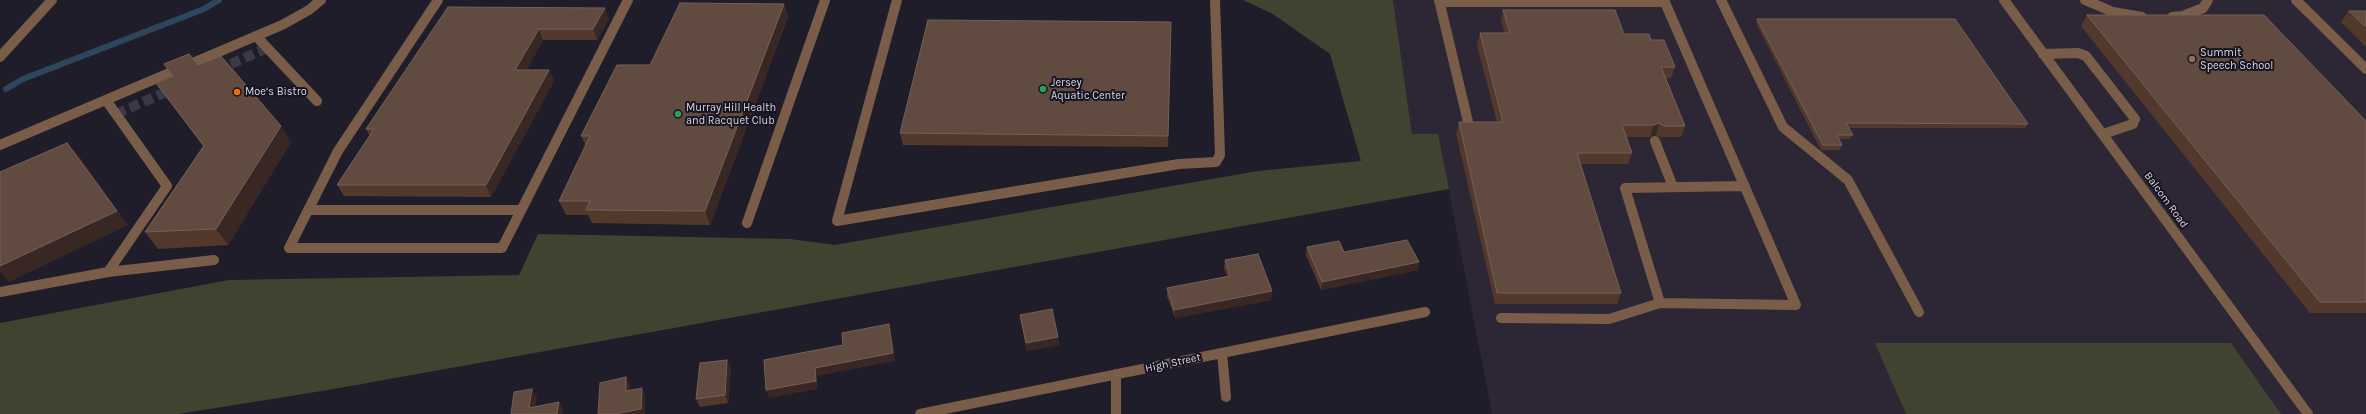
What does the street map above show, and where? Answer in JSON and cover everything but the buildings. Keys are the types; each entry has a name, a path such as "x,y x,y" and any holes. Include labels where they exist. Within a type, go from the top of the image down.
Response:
{"street":[{"path":"0,57 52,0"},
{"path":"0,145 256,36 300,16 321,0"},
{"path":"438,0 338,151 289,248 502,248 628,0"},
{"path":"747,223 825,0"},
{"path":"898,0 837,221 1179,164 1216,162 1220,155 1215,0"},
{"path":"1721,0 1783,127 1848,180 1919,312"},
{"name":"Balcom Road","path":"2004,0 2308,414"},
{"path":"2085,0 2113,12 2157,17 2183,16 2203,8 2208,0"},
{"path":"2296,0 2366,69"},
{"path":"1469,126 1440,1 1664,1 1796,305 1660,303 1609,319 1501,318"},
{"path":"256,36 317,101"},
{"path":"2043,54 2078,53 2086,56 2135,119 2134,124 2103,134"},
{"path":"106,100 167,186 108,272"},
{"path":"1655,141 1673,187"},
{"path":"1660,303 1625,188 1745,186"},
{"path":"308,210 521,210"},
{"path":"0,292 18,287 108,272 214,260"},
{"name":"High Street","path":"920,414 1425,312"},
{"path":"1222,353 1226,397"},
{"path":"1116,374 1116,414"}],"shaded area":[{"path":"1393,0 2366,0 2366,414 2281,414 2231,343 1876,343 1906,414 1492,414 1438,134 1412,134"}],"green space":[{"path":"1243,0 1393,0 1412,134 1438,134 1449,189 328,390 178,414 0,414 0,323 229,280 519,275 538,234 790,239 835,245 1258,171 1361,161 1330,54 1273,14"},
{"path":"1875,343 2231,343 2281,414 1906,414"}],"waterway":[{"path":"6,89 23,79 204,9 219,0"}],"tunnel":[{"path":"217,70 267,48"},
{"path":"116,114 175,88"}],"place":[{"name":"Summit Speech School","path":"2192,59"},
{"name":"Jersey Aquatic Center","path":"1043,89"},
{"name":"Moe‘s Bistro","path":"237,92"},
{"name":"Murray Hill Health and Racquet Club","path":"678,114"}]}
